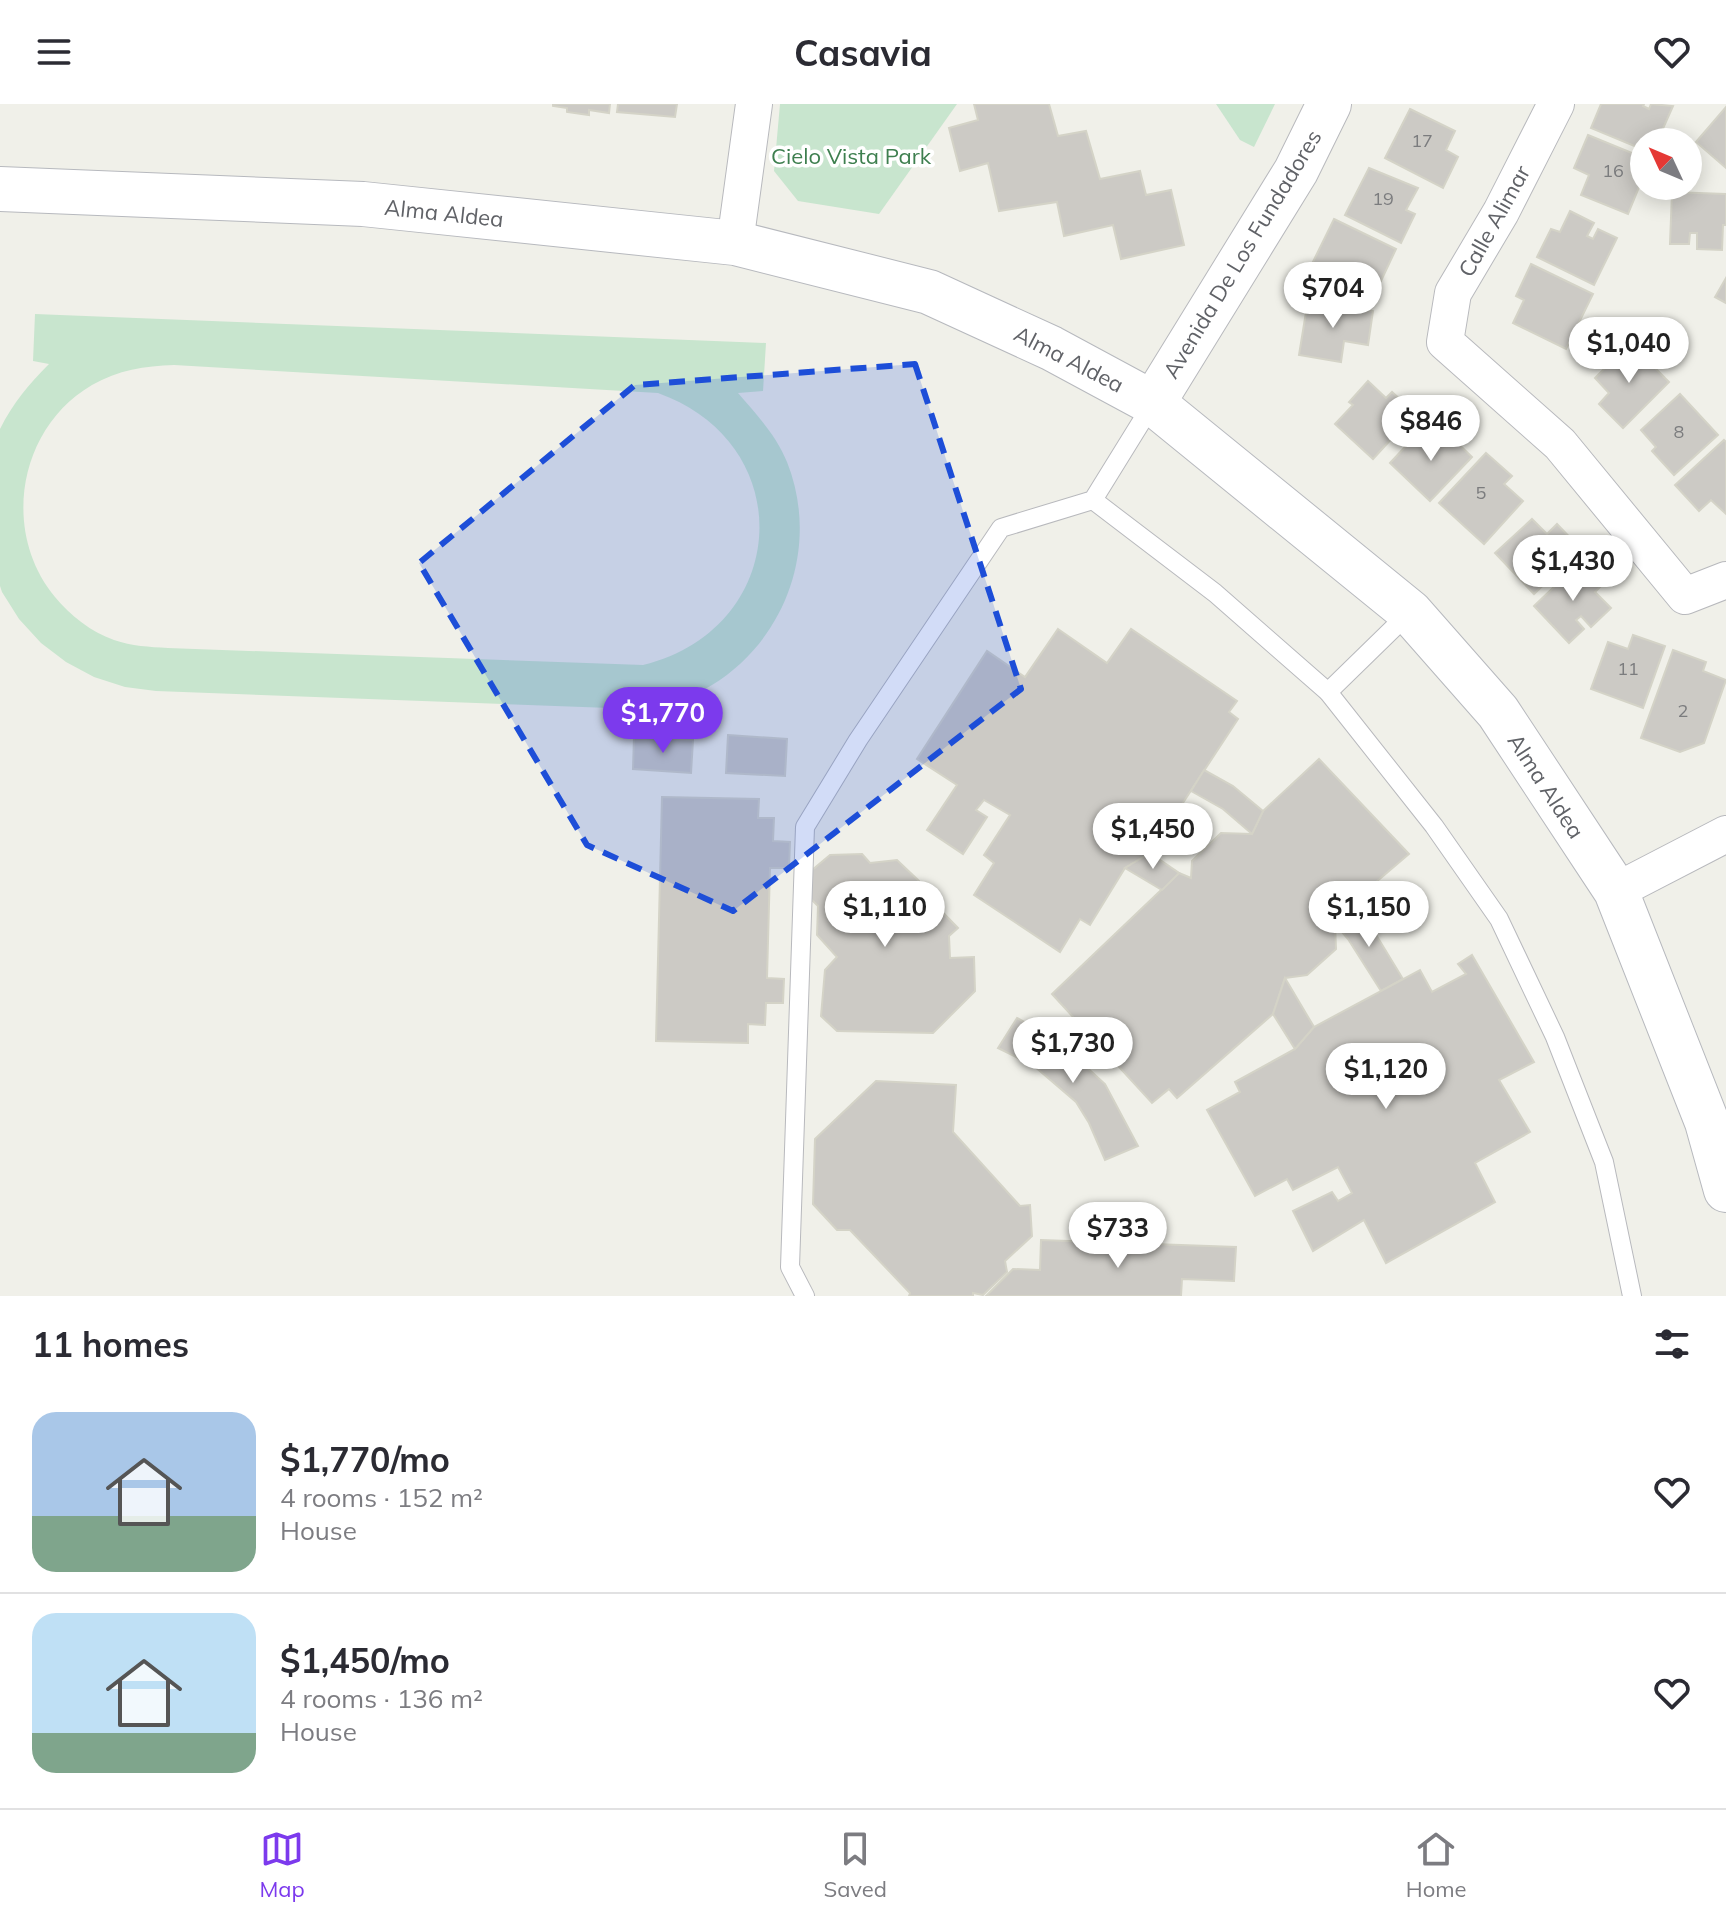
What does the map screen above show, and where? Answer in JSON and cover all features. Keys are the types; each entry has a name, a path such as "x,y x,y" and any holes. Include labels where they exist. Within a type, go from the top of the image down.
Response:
{"main road":[{"name":"Avenida De Los Fundadores","path":"1153,403 1296,171 1329,104"},
{"name":"Alma Aldea","path":"0,189 363,204 735,243 929,292 1051,348 1153,403 1410,612 1498,712 1616,891 1707,1122 1726,1190"}],"street":[{"path":"735,243 754,104"},
{"name":"Calle Alimar","path":"1556,104 1501,212 1453,293 1445,342 1560,444 1685,596 1726,580"},
{"path":"1616,891 1726,834"}],"lane":[{"path":"805,1296 790,1267 805,827 858,740 1001,528 1093,500 1153,403"},
{"path":"1093,500 1215,593 1328,692 1434,826 1499,919 1555,1037 1604,1162 1632,1296"},
{"path":"1328,692 1410,612"}],"highlighted area":[{"path":"915,364 1021,689 733,911 587,845 419,563 635,385"}],"green space":[{"name":"Cielo Vista Park","path":"780,104 957,104 879,214 798,201 774,171"},
{"path":"1216,104 1275,104 1254,147 1240,140"},
{"path":"35,314 766,343 763,391 738,393 777,443 787,462 796,494 800,525 798,557 790,587 777,616 760,642 738,666 694,694 637,709 156,691 125,687 94,677 66,662 41,643 19,619 0,586 0,429 22,394 49,364 33,361","holes":["174,365 658,393 704,418 737,452 755,492 759,535 750,577 727,614 692,645 643,665 127,644 89,628 61,604 38,571 28,542 23,513 26,483 34,454 47,427 67,404 92,385 132,370"]}],"building":[{"path":"553,104 610,104 609,113 589,110 589,115 567,112 567,108"},
{"path":"618,104 677,104 675,117 617,112"},
{"path":"974,104 1049,104 1058,136 1086,131 1100,179 1140,171 1146,195 1171,190 1184,245 1121,259 1113,225 1064,236 1057,202 999,211 988,163 960,171 949,128 978,120"},
{"path":"1601,104 1644,104 1649,109 1651,104 1673,106 1663,128 1630,128 1630,144 1591,128"},
{"path":"1726,107 1726,168 1702,147 1702,135"},
{"path":"1410,109 1455,131 1446,150 1458,157 1443,188 1385,158"},
{"path":"1588,135 1630,152 1630,200 1634,200 1628,214 1581,195 1589,175 1574,168"},
{"path":"1369,168 1418,188 1406,210 1415,214 1401,243 1345,215"},
{"path":"1702,193 1726,194 1722,250 1697,249 1697,233 1690,233 1689,244 1670,244 1672,200 1702,200"},
{"path":"1570,211 1594,223 1587,236 1593,239 1598,229 1617,238 1594,285 1537,257 1551,229 1560,232"},
{"path":"1334,219 1396,249 1381,281 1372,277 1360,300 1307,274"},
{"path":"1531,264 1593,294 1566,349 1513,323 1524,300 1516,296"},
{"path":"1726,278 1726,303 1715,297"},
{"path":"1308,300 1373,311 1368,345 1344,341 1341,362 1299,355"},
{"path":"1630,343 1669,382 1623,428 1599,404 1609,393 1595,378"},
{"path":"1368,381 1386,398 1392,392 1415,413 1373,459 1335,424 1353,405 1349,402"},
{"path":"1680,394 1718,435 1674,475 1652,451 1656,447 1641,430"},
{"path":"1419,432 1434,446 1446,432 1472,457 1430,501 1390,463"},
{"path":"1724,440 1726,514 1711,500 1699,511 1675,485"},
{"path":"1486,453 1512,476 1504,484 1523,501 1484,544 1439,503"},
{"path":"1532,519 1547,534 1557,524 1581,549 1534,594 1495,553"},
{"path":"1580,562 1602,585 1595,592 1611,608 1591,627 1581,616 1576,620 1584,629 1569,643 1534,606"},
{"path":"1058,629 1107,663 1131,629 1237,701 1229,712 1238,719 1150,853 1125,868 1090,925 1080,919 1060,952 974,895 994,863 984,855 1010,815 984,800 976,810 987,817 963,854 927,830 957,785 917,759 987,651 1025,677"},
{"path":"1633,635 1665,646 1643,708 1591,689 1608,642 1628,649"},
{"path":"1673,650 1706,662 1703,671 1726,680 1704,743 1680,752 1641,738"},
{"path":"728,735 787,739 785,776 726,773"},
{"path":"634,737 693,740 691,773 633,769"},
{"path":"1319,759 1409,854 1348,906 1335,924 1336,949 1307,975 1285,978 1273,1014 1177,1098 1169,1089 1152,1103 1052,994 1179,873 1191,878 1192,861 1221,833 1252,834 1263,811"},
{"path":"1204,770 1233,786 1263,811 1252,834 1223,809 1191,791"},
{"path":"662,797 759,799 758,818 774,818 773,841 790,842 789,868 770,868 767,978 784,979 783,1003 766,1003 765,1025 748,1024 748,1043 656,1041"},
{"path":"1150,853 1179,873 1162,890 1125,868"},
{"path":"862,854 870,863 897,860 958,928 949,936 950,958 974,957 975,991 933,1033 837,1031 821,1016 825,970 837,957 817,935 818,906 811,899 811,871 830,855"},
{"path":"1348,906 1375,933 1403,979 1381,991 1335,924"},
{"path":"1472,955 1534,1062 1499,1080 1530,1132 1475,1163 1495,1202 1386,1263 1364,1220 1313,1251 1293,1211 1332,1192 1338,1201 1352,1193 1338,1167 1293,1190 1287,1179 1255,1196 1207,1110 1240,1092 1235,1082 1295,1049 1314,1027 1420,970 1432,992 1466,974 1458,964"},
{"path":"1285,978 1314,1027 1295,1049 1273,1014"},
{"path":"1017,1018 1057,1040 1105,1084 1138,1146 1105,1160 1076,1102 1034,1066 998,1048"},
{"path":"876,1081 956,1085 953,1132 1020,1206 1030,1205 1032,1236 1005,1261 1007,1272 983,1295 909,1296 910,1293 850,1230 837,1230 813,1204 815,1139"},
{"path":"1041,1240 1236,1247 1234,1281 1182,1279 1181,1296 986,1296 1013,1269 1040,1270"}]}
